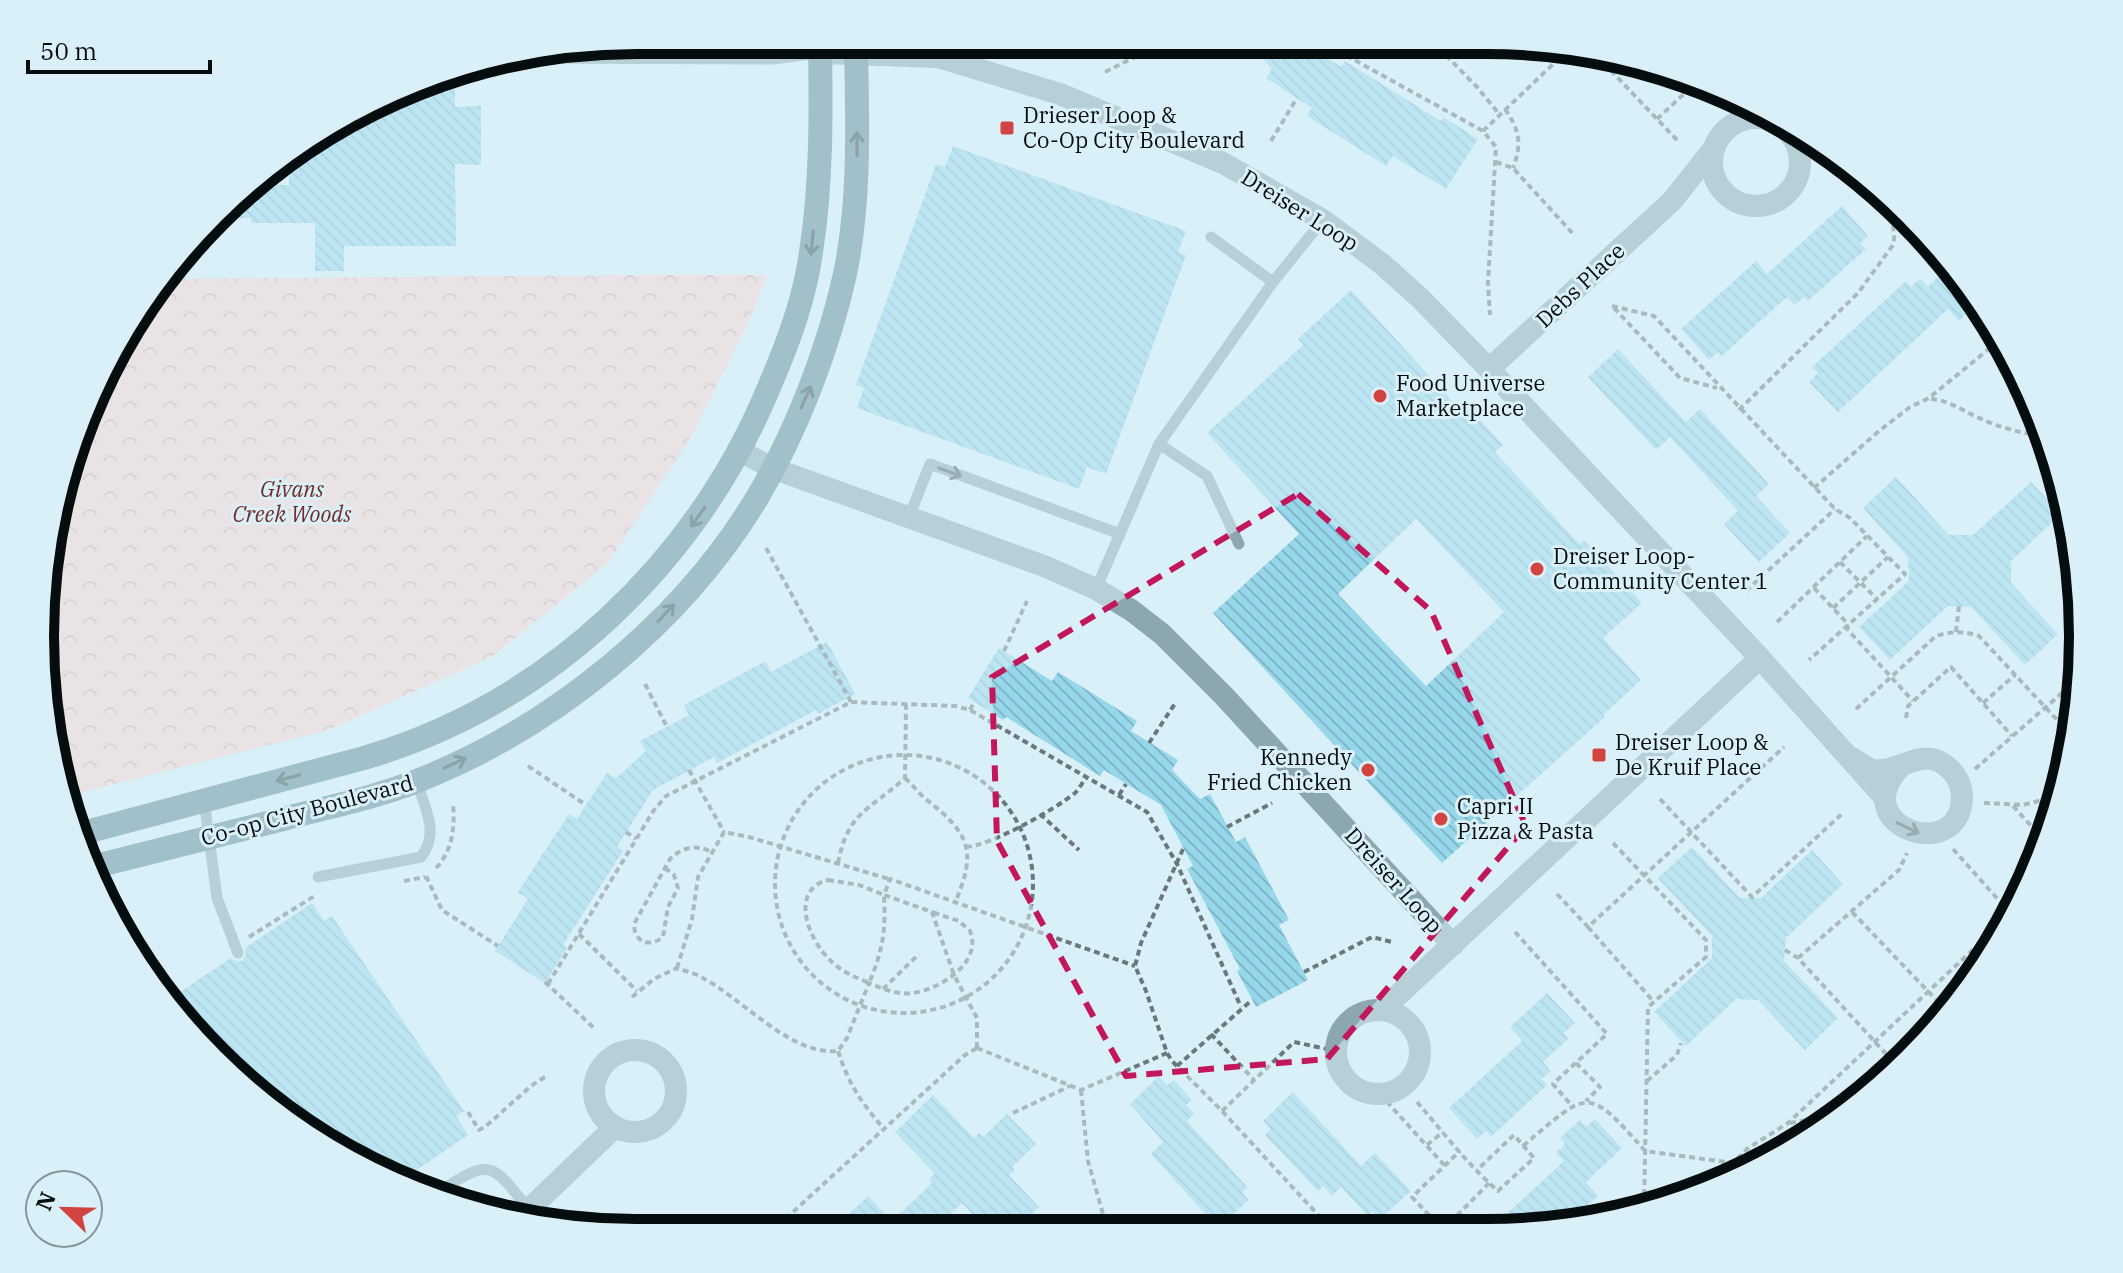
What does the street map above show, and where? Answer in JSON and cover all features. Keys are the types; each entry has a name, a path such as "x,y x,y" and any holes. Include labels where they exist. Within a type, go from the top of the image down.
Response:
{"main road":[{"name":"Co-op City Boulevard","path":"88,832 405,745 486,708 560,659 595,631 658,569 684,536 740,451 782,358 811,254 820,163 820,54"},
{"name":"Co-op City Boulevard","path":"101,865 362,799 417,781 496,745 593,679 628,650 687,590 757,498 815,377 845,273 857,191 856,54"},
{"path":"405,745 417,781"},
{"path":"107,879 139,855"}],"street":[{"name":"Dreiser Loop","path":"740,451 772,468 1044,566 1096,589 1142,618 1186,657 1308,784 1453,945 1760,658 1411,290 1323,220 1223,163 1060,94 938,57 904,54"},
{"name":"Debs Place","path":"1489,369 1672,201 1729,126 1751,118"},
{"name":"Debs Place","path":"1672,201 1720,189 1731,199 1746,205 1761,206 1775,201 1788,192 1796,179 1800,164 1795,142"},
{"path":"1714,148 1711,161 1713,175 1720,189"},
{"path":"1760,658 1885,798 1894,821 1904,830 1929,834 1952,823 1959,812 1961,793 1947,766 1936,760 1912,760 1892,775 1885,798"},
{"path":"1845,753 1873,770 1901,766"},
{"path":"1382,1010 1453,945"},
{"path":"1382,1010 1407,1022 1415,1032 1420,1046 1419,1060 1415,1073 1406,1084 1394,1091 1366,1093 1344,1077 1336,1051 1346,1026 1356,1017 1382,1010"},
{"path":"529,1209 615,1127"}],"lane":[{"path":"568,58 773,59 793,54"},
{"path":"1096,589 1159,444 1273,282 1323,220"},
{"path":"1211,237 1273,282"},
{"path":"1159,444 1207,476 1239,544"},
{"path":"909,517 930,464 1120,534"},
{"path":"318,877 421,857 429,848 433,835 417,781"},
{"path":"204,800 217,898 240,948"},
{"path":"446,1187 474,1170 490,1169 505,1179 522,1208"}],"path":[{"path":"1105,72 1141,54"},
{"path":"1344,54 1483,131 1496,147 1488,283 1490,315"},
{"path":"1445,54 1500,115"},
{"path":"1483,131 1559,59"},
{"path":"1607,67 1677,140"},
{"path":"1657,119 1688,90"},
{"path":"1271,141 1297,98"},
{"path":"1505,109 1518,132 1520,151 1513,168"},
{"path":"1495,161 1513,168 1575,236"},
{"path":"1739,410 1858,293 1893,245 1892,219"},
{"path":"1720,388 1680,378 1612,306 1654,316 1814,488 1835,509 1850,518 1905,574 1809,660"},
{"path":"1814,488 1889,423 1910,407 1929,398 1992,347"},
{"path":"1929,398 1942,400 2015,431 2032,433"},
{"path":"1746,591 1835,509"},
{"path":"1777,622 1867,536"},
{"path":"766,548 851,702"},
{"path":"1833,608 1888,557"},
{"path":"1840,562 1878,600"},
{"path":"1814,588 1913,701"},
{"path":"1004,651 1027,601"},
{"path":"1956,632 1959,606"},
{"path":"1856,709 1936,636 1956,632 1979,636 2062,725"},
{"path":"1906,718 1908,706 1951,667 2012,736"},
{"path":"1983,703 2015,675"},
{"path":"645,684 667,727"},
{"path":"2045,799 2013,806 1961,793 1982,762 2067,689"},
{"path":"595,1029 546,983 654,810 666,796 695,780 851,702 955,706 970,710 1147,812 1177,864 1241,1007"},
{"path":"970,710 974,702"},
{"path":"1149,743 1176,702"},
{"path":"906,704 905,778 953,821 966,847 964,881 955,903"},
{"path":"1588,927 1784,747"},
{"path":"904,755 944,761 972,774 996,793 1019,825 1027,845 1033,887 1025,929 1002,968 967,997 926,1011 882,1011 860,1005 838,995 819,980 802,963 789,942 780,919 776,895 776,871 781,847 800,811 827,780 851,766 877,758 904,755"},
{"path":"528,766 586,805"},
{"path":"689,770 724,832 890,879 1135,966"},
{"path":"966,847 985,843 1040,814 1077,792 1086,777"},
{"path":"838,863 851,823 905,778"},
{"path":"1119,795 1126,784"},
{"path":"1660,799 1752,897 1844,812"},
{"path":"395,882 425,877 442,863 453,835 453,803"},
{"path":"1227,827 1272,803"},
{"path":"2013,806 2036,831"},
{"path":"1040,814 1079,850"},
{"path":"1941,830 1956,854 2003,905"},
{"path":"626,832 636,839"},
{"path":"677,968 692,919 698,877 724,832"},
{"path":"1798,958 1899,870 1916,834"},
{"path":"1613,843 1706,940 1706,957 1648,1007 1644,1197"},
{"path":"665,868 674,875 678,888 668,907 663,937 655,943 640,941 634,934 634,924 665,868 670,859 686,848 703,848 712,852"},
{"path":"1183,849 1141,943 1135,966 1167,1053 1320,1217 1325,1219"},
{"path":"425,877 442,910 498,946"},
{"path":"838,1051 847,1038 881,955 886,928 884,895 890,879"},
{"path":"828,880 859,885 932,912 959,921 970,931 973,938 968,955 954,975 940,985 901,994 845,972 821,951 812,934 805,904 808,892 817,882 828,880"},
{"path":"240,948 308,898 324,894"},
{"path":"1557,894 1654,1002"},
{"path":"932,912 954,975 977,1018 977,1048"},
{"path":"1852,912 1939,1003"},
{"path":"1515,932 1607,1034 1553,1084 1572,1106"},
{"path":"579,934 637,991"},
{"path":"1304,972 1372,937 1392,942"},
{"path":"1523,1146 1572,1106 1585,1102 1597,1103 1611,1113 1645,1151 1734,1163 1747,1149 1788,1123 1984,939"},
{"path":"1785,950 1798,958 1889,1057"},
{"path":"883,989 919,954"},
{"path":"632,997 654,979 677,968 701,976 808,1047 825,1052 838,1051"},
{"path":"1177,1066 1252,1000"},
{"path":"1211,1034 1254,1080"},
{"path":"1222,1111 1294,1042 1336,1051"},
{"path":"1647,1081 1677,1055 1681,1043"},
{"path":"977,1048 1081,1090 1167,1053"},
{"path":"785,1219 965,1055 977,1048"},
{"path":"838,1051 847,1080 884,1129"},
{"path":"1576,1063 1600,1087 1585,1102"},
{"path":"468,1112 479,1130 548,1075"},
{"path":"1013,1113 1070,1086"},
{"path":"1081,1090 1088,1161 1104,1219"},
{"path":"1380,1094 1445,1166"},
{"path":"1417,1102 1477,1170 1498,1191 1534,1158 1514,1135 1477,1170"},
{"path":"1788,1123 1814,1118"},
{"path":"1427,1145 1443,1132"},
{"path":"1431,1219 1412,1197 1460,1151"},
{"path":"1454,1219 1489,1183"}],"highlighted area":[{"path":"1298,494 1431,611 1526,826 1327,1059 1126,1076 997,841 992,677"}],"green space":[{"name":"Givans Creek Woods","path":"767,275 752,314 688,442 608,563 493,656 329,730 76,794 65,750 55,675 55,598 65,523 98,414 132,345 177,279"}],"building":[{"path":"1258,54 1320,54 1341,67 1345,61 1441,121 1443,117 1478,139 1446,189 1393,156 1386,166 1307,116 1312,108 1266,78 1272,69"},
{"path":"444,87 455,87 455,107 481,106 481,165 455,164 456,246 344,246 344,271 315,271 315,223 251,223 251,218 232,218 269,185 289,185 289,169 313,152 379,114"},
{"path":"953,146 1186,231 1178,252 1186,255 1106,474 1087,467 1079,489 857,408 864,388 856,385 936,164 945,167"},
{"path":"1842,206 1868,236 1860,243 1866,249 1808,301 1804,297 1795,305 1787,297 1722,356 1718,352 1709,360 1681,329 1756,261 1767,274"},
{"path":"1942,273 1969,311 1959,321 1948,309 1838,412 1809,382 1818,373 1812,367 1906,281 1911,287 1920,278 1928,287"},
{"name":"Dreiser Loop- Community Center 1","path":"1351,290 1474,425 1480,420 1503,445 1495,452 1579,544 1584,540 1642,603 1603,638 1641,680 1603,715 1605,717 1442,863 1213,613 1299,534 1207,433 1303,345 1298,339","holes":["1416,519 1504,612 1426,686 1338,594"]},
{"path":"1618,349 1686,422 1700,409 1769,484 1756,496 1790,533 1759,562 1724,524 1738,511 1670,437 1656,450 1588,377"},
{"path":"1896,477 1949,535 1973,535 2031,482 2054,507 2057,518 2011,561 2011,583 2058,634 2025,665 1971,607 1948,606 1890,660 1859,627 1909,581 1908,557 1863,508"},
{"path":"827,642 855,694 818,714 816,710 717,763 714,757 653,790 617,847 623,851 563,945 567,948 545,983 495,951 528,899 518,892 569,814 577,819 607,773 616,778 646,751 640,741 689,715 684,705 766,661 771,672"},
{"path":"999,648 1052,681 1058,672 1137,721 1131,731 1178,760 1172,770 1200,799 1210,794 1236,842 1245,837 1289,920 1279,925 1308,980 1256,1007 1237,971 1240,969 1187,869 1193,866 1161,805 1104,770 1100,776 1006,717 1003,720 968,698"},
{"path":"1692,847 1740,898 1761,898 1812,850 1843,884 1786,938 1784,961 1838,1018 1805,1050 1758,1000 1736,999 1686,1046 1654,1012 1712,958 1712,936 1658,878"},
{"path":"312,903 324,921 332,916 464,1111 456,1116 468,1135 411,1174 345,1141 313,1121 252,1074 177,994 231,958 242,961 246,955 245,948"},
{"path":"1547,993 1575,1023 1564,1033 1569,1038 1543,1062 1551,1071 1541,1079 1547,1085 1491,1137 1486,1131 1477,1139 1449,1108 1522,1041 1510,1027"},
{"path":"1159,1076 1167,1085 1174,1080 1192,1100 1186,1105 1194,1114 1187,1121 1247,1187 1242,1192 1249,1200 1228,1219 1210,1219 1151,1154 1163,1142 1130,1104"},
{"path":"1293,1092 1361,1166 1375,1153 1411,1191 1380,1219 1372,1211 1368,1216 1341,1187 1332,1196 1323,1186 1318,1191 1265,1135 1270,1129 1263,1121"},
{"path":"933,1095 974,1138 979,1133 983,1137 1007,1114 1036,1144 1012,1167 1015,1170 1009,1175 1039,1207 1027,1219 977,1219 962,1203 945,1219 894,1219 932,1183 929,1179 935,1174 895,1132"},
{"path":"1595,1119 1622,1148 1586,1182 1598,1196 1582,1211 1502,1219 1564,1161 1556,1153 1565,1144 1560,1138 1580,1120 1586,1127"},
{"path":"868,1196 890,1219 844,1219"}],"place":[{"name":"Drieser Loop & Co-Op City Boulevard","path":"1007,128"},
{"name":"Food Universe Marketplace","path":"1380,396"},
{"name":"Dreiser Loop- Community Center 1","path":"1537,569"},
{"name":"Dreiser Loop & De Kruif Place","path":"1599,755"},
{"name":"Kennedy Fried Chicken","path":"1368,770"},
{"name":"Capri II Pizza & Pasta","path":"1441,819"}]}
